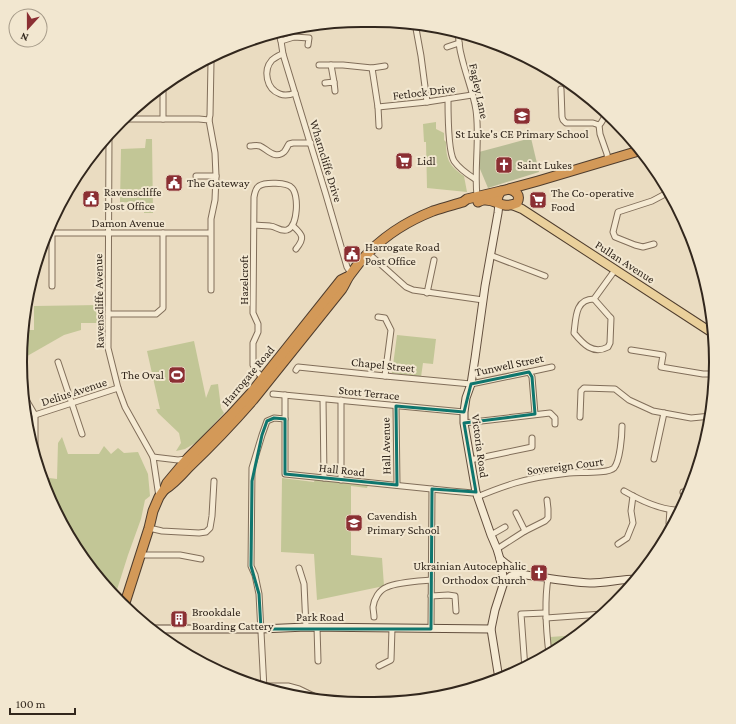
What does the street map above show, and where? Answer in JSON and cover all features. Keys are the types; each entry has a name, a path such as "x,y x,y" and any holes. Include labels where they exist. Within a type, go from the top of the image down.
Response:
{"highway":[{"path":"509,205 526,188 538,181 635,152"},
{"name":"Harrogate Road","path":"162,494 199,459 253,400 342,289 350,275 368,253 389,236 411,222 432,212 462,202 469,204 481,197 538,181"},
{"path":"505,190 517,193 509,205 498,196 505,190"},
{"name":"Harrogate Road","path":"481,197 486,200 509,205"},
{"name":"Harrogate Road","path":"126,600 153,511 167,483 188,458 251,393 341,280 350,275"}],"main road":[{"name":"Pullan Avenue","path":"509,205 615,270 707,330"}],"street":[{"path":"416,30 427,102"},
{"name":"Wharncliffe Drive","path":"280,37 283,54 350,275"},
{"path":"281,41 294,37 309,38 308,45"},
{"name":"Fagley Lane","path":"458,37 460,53 476,110 476,181 481,197"},
{"path":"446,47 459,43"},
{"path":"283,54 271,61 268,67 267,79 272,89 280,94 290,95 295,93"},
{"path":"211,64 209,120 215,153 216,176 215,200 210,234 211,290"},
{"path":"318,64 372,68 385,66"},
{"path":"331,65 335,91"},
{"name":"Fetlock Drive","path":"372,68 378,107 379,126"},
{"path":"326,83 334,82"},
{"path":"560,89 562,116 566,123 599,125"},
{"path":"163,92 163,119"},
{"name":"Fetlock Drive","path":"378,107 427,102 472,95"},
{"path":"448,99 451,153 453,160 476,181"},
{"path":"604,118 599,125 600,134 608,160"},
{"path":"131,119 209,120"},
{"name":"Ravenscliffe Avenue","path":"109,142 108,348 124,407 153,457 162,494"},
{"path":"250,146 262,147 276,155 284,152 289,144 311,143"},
{"path":"196,176 216,176"},
{"name":"Hazelcroft","path":"263,378 253,366 253,343 258,332 258,324 253,313 254,197 255,191 260,186 264,184 280,184 288,185 293,188 296,196 296,219 293,226"},
{"path":"654,244 643,247 635,245 615,237 613,232 618,212 652,201 664,195"},
{"name":"Victoria Road","path":"498,673 491,629 495,610 504,582 497,549 476,495 464,423 464,412 466,398 471,384 478,344 490,255 509,205"},
{"path":"254,226 272,226 280,230 287,230 293,226 302,236 300,244 296,249"},
{"name":"Damon Avenue","path":"53,233 210,234"},
{"path":"108,314 156,314 163,308 164,233"},
{"path":"52,236 52,286"},
{"path":"368,253 406,287 413,290 483,300"},
{"path":"490,255 545,276"},
{"path":"428,293 434,260"},
{"path":"594,298 611,318 610,343 604,350 588,348 574,333 577,309 581,302 594,298 615,270"},
{"path":"378,317 385,318 391,330 385,376"},
{"path":"631,350 663,355 661,367 708,374"},
{"path":"58,362 82,434"},
{"name":"Chapel Street","path":"296,370 298,367 471,384"},
{"name":"Tunwell Street","path":"471,384 552,367"},
{"path":"529,372 532,377 535,414"},
{"name":"Delius Avenue","path":"36,415 118,388"},
{"path":"580,418 581,391 584,388 615,389 629,400 653,411 692,418 704,417"},
{"name":"Stott Terrace","path":"273,394 464,412"},
{"name":"Hall Road","path":"285,395 285,474 473,493 476,495"},
{"path":"323,399 324,478"},
{"path":"341,400 341,480"},
{"path":"30,406 36,415 34,433"},
{"name":"Hall Avenue","path":"396,406 396,485"},
{"path":"464,423 550,413 555,418 555,424"},
{"path":"654,459 664,413"},
{"path":"264,682 259,594 255,575 251,566 252,468 267,420 274,418 285,419"},
{"name":"Sovereign Court","path":"476,495 514,483 545,476 569,473 604,472 610,470 616,465 621,447 622,426"},
{"path":"470,460 532,447 532,438"},
{"path":"153,457 178,460 188,458 199,459"},
{"path":"148,528 162,531 206,532 210,528 212,516 214,481"},
{"path":"431,629 432,490"},
{"path":"624,491 661,507 673,510 671,515"},
{"path":"618,544 627,538 633,524 631,511 633,496"},
{"path":"497,549 525,531 545,521 548,518 547,500"},
{"path":"516,513 525,531"},
{"path":"491,535 505,527"},
{"path":"140,555 180,555 201,559"},
{"path":"500,559 519,574"},
{"path":"299,568 304,584 306,627"},
{"path":"504,582 511,576 519,574 574,582 592,583 629,579"},
{"path":"548,578 546,589 546,616 549,648"},
{"path":"374,617 373,606 376,598 380,592 387,587 404,582 431,580"},
{"path":"431,596 455,596 456,611"},
{"path":"524,661 521,614 546,616 595,614"},
{"name":"Park Road","path":"159,629 261,629 306,627 491,629"},
{"path":"317,627 318,662"},
{"path":"379,666 391,660 392,628"},
{"path":"277,686 288,686 306,692"}],"highlighted area":[{"path":"529,372 532,377 535,414 464,423 476,492 432,489 431,629 261,629 259,594 251,566 252,481 262,435 267,421 274,418 285,419 285,474 397,485 396,406 464,412 471,384"}],"green space":[{"path":"436,122 436,129 444,133 449,162 464,176 467,192 427,188 426,142 424,142 423,124"},
{"path":"531,138 539,172 488,188 480,169 479,152"},
{"path":"146,139 152,139 153,213 144,213 144,203 120,202 121,149 145,148"},
{"path":"100,305 99,323 81,323 81,330 64,335 27,356 29,330 34,330 34,306"},
{"path":"397,335 436,339 433,364 423,363 421,377 392,373"},
{"name":"The Oval","path":"194,341 206,398 211,385 218,384 221,408 224,413 197,442 185,449 176,451 181,443 179,433 158,413 156,409 160,409 147,351"},
{"path":"62,437 68,454 99,454 104,446 111,454 118,448 124,453 138,452 148,474 150,496 145,500 141,519 117,590 96,566 72,530 48,478 57,479 58,443"},
{"path":"282,478 314,482 315,479 368,485 367,488 351,486 351,555 382,558 384,586 317,600 314,554 281,552"},
{"path":"567,636 551,646 550,637"}],"place":[{"name":"St Luke's CE Primary School","path":"522,116"},
{"name":"Lidl","path":"404,161"},
{"name":"Saint Lukes","path":"504,165"},
{"name":"The Gateway","path":"174,183"},
{"name":"Ravenscliffe Post Office","path":"91,199"},
{"name":"The Co-operative Food","path":"538,200"},
{"name":"Harrogate Road Post Office","path":"352,254"},
{"name":"The Oval","path":"177,375"},
{"name":"Cavendish Primary School","path":"354,523"},
{"name":"Ukrainian Autocephalic Orthodox Church","path":"539,573"},
{"name":"Brookdale Boarding Cattery","path":"179,619"}]}
